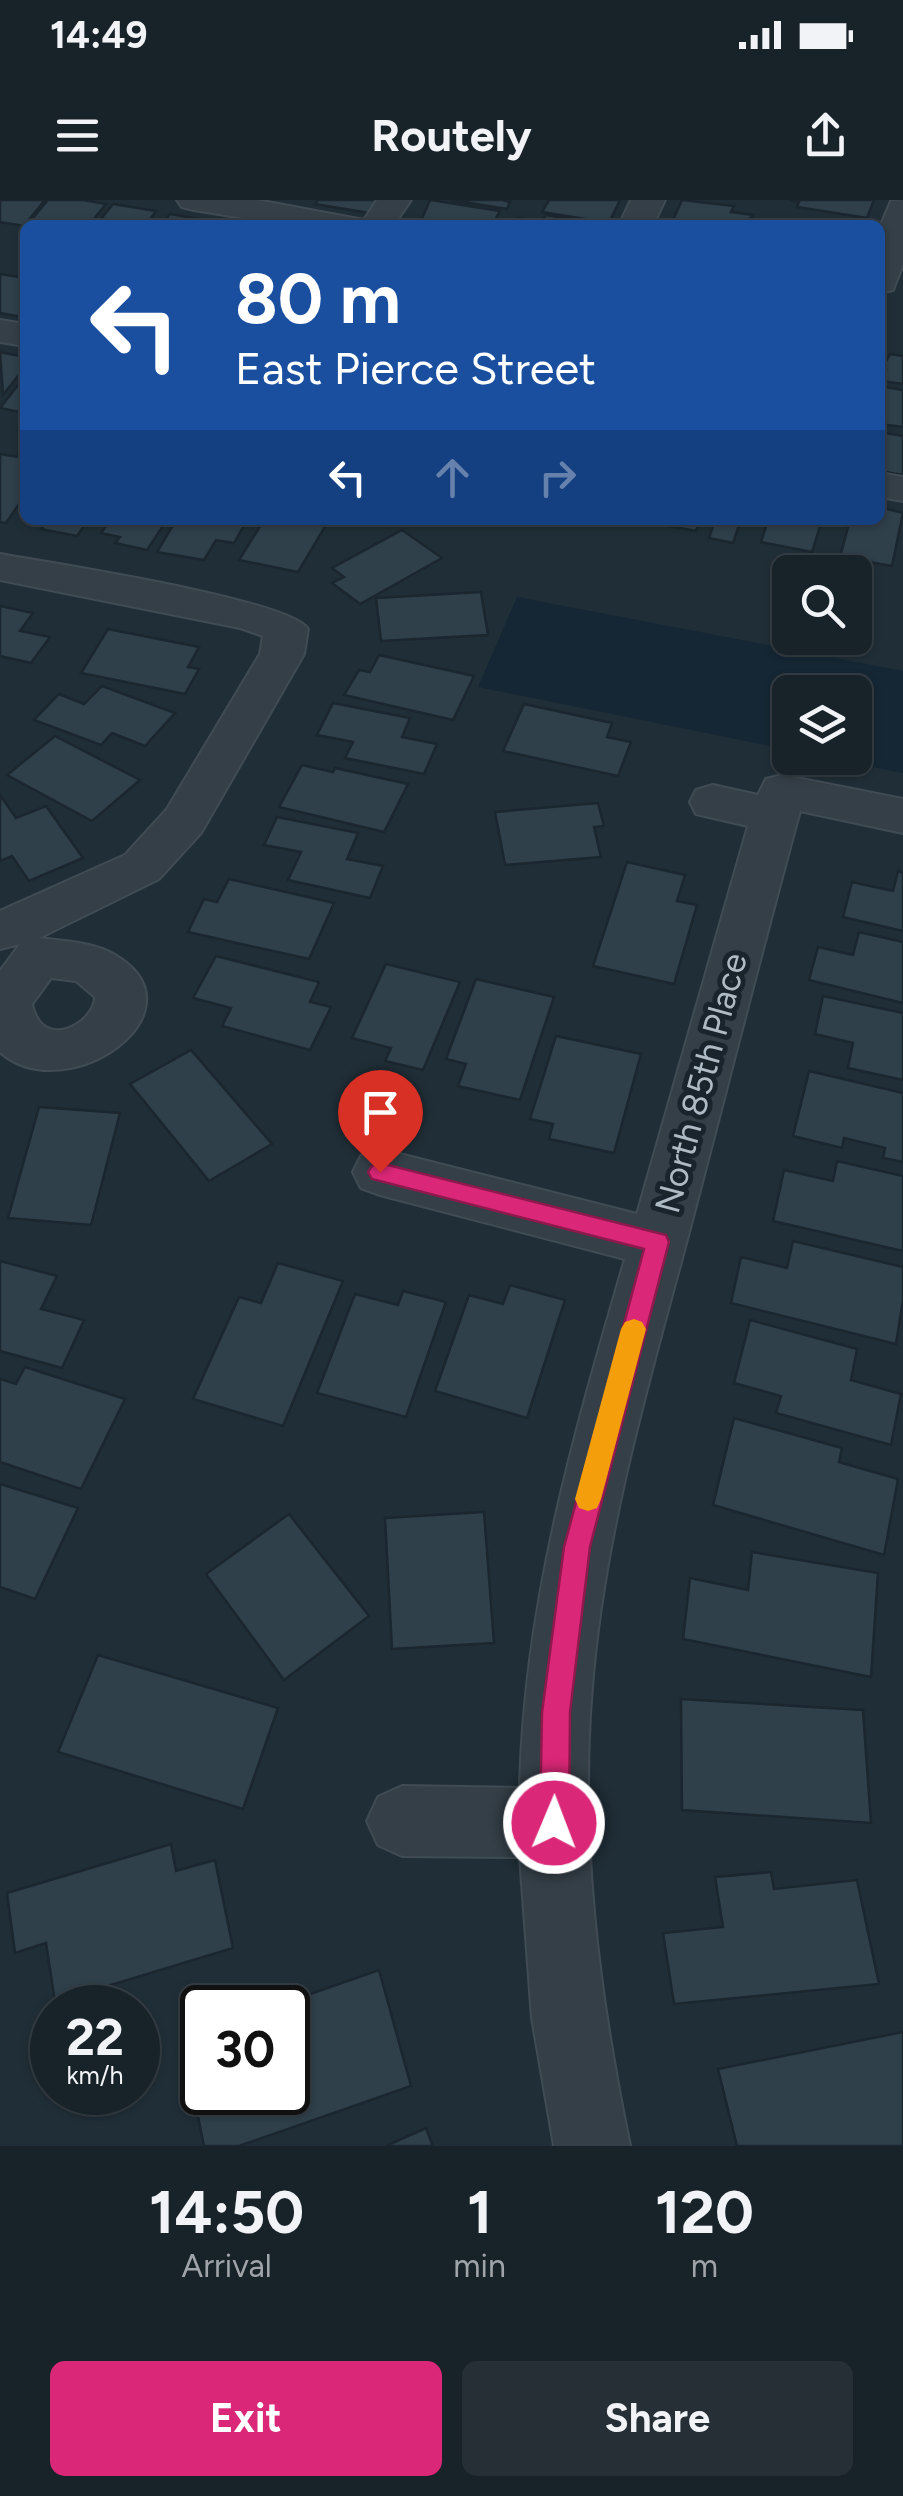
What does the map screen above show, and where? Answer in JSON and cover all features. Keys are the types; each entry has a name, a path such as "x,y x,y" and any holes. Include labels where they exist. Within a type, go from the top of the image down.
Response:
{"street":[{"path":"194,200 319,220"},
{"path":"885,266 903,208"},
{"path":"0,566 249,616 286,629 282,654 174,832 142,867 20,937"},
{"path":"713,802 778,803 903,816"},
{"name":"North 85th Place","path":"592,2146 568,2003 554,1823 556,1712 577,1547 778,803"},
{"path":"380,1172 658,1242"},
{"path":"402,1820 554,1823"}],"water":[{"path":"517,597 772,646 772,655 820,655 903,671 903,773 872,767 872,675 772,675 772,746 478,687"}],"building":[{"path":"0,200 45,200 29,220 20,220 20,225 0,222"},
{"path":"48,200 106,204 93,220 31,220"},
{"path":"318,200 378,200 369,213 315,204"},
{"path":"430,200 500,211 495,220 421,220"},
{"path":"451,200 502,200 510,202 507,209"},
{"path":"549,200 620,200 610,220 542,212"},
{"path":"682,200 734,206 731,212 753,215 748,220 673,220"},
{"path":"789,200 874,200 867,218 797,207 799,202"},
{"path":"113,204 156,211 150,220 100,220"},
{"path":"170,214 204,220 165,220"},
{"path":"546,215 576,220 543,220"},
{"path":"0,274 20,277 20,317 0,313"},
{"path":"0,352 20,356 20,373 3,395"},
{"path":"890,354 903,356 903,384 885,381 885,363"},
{"path":"20,382 20,412 0,408"},
{"path":"885,387 903,390 903,427 885,425"},
{"path":"885,433 903,436 903,475 885,472"},
{"path":"0,454 20,457 20,502 6,523 0,522"},
{"path":"885,508 903,513 892,566 872,563 872,555 841,555 849,525 885,525"},
{"path":"44,525 85,525 77,536 41,529"},
{"path":"107,525 164,525 147,550 115,543 120,537 101,533"},
{"path":"173,525 244,525 234,543 216,540 204,560 157,552"},
{"path":"261,525 326,525 298,572 239,560"},
{"path":"664,525 698,525 696,531"},
{"path":"713,525 739,525 733,543 709,538"},
{"path":"766,525 820,525 812,552 761,542"},
{"path":"402,530 442,558 360,604 332,583 344,577 332,568"},
{"path":"481,592 488,635 381,641 376,598"},
{"path":"0,606 33,613 20,631 50,637 31,663 0,656"},
{"path":"108,629 199,647 188,667 199,669 185,694 81,673"},
{"path":"379,655 474,676 453,720 344,695 359,670 370,672"},
{"path":"102,686 175,713 145,746 112,733 101,745 34,720 59,694 84,704"},
{"path":"333,703 410,718 402,737 437,744 424,774 345,758 353,742 317,735"},
{"path":"524,704 612,723 607,737 631,742 618,776 503,751"},
{"path":"55,736 140,780 92,821 7,775"},
{"path":"302,765 408,784 384,832 279,807"},
{"path":"0,795 16,818 46,806 83,858 29,881 12,856 0,861"},
{"path":"598,803 604,826 594,827 601,857 505,865 495,812"},
{"path":"277,817 358,833 347,859 383,866 370,898 288,880 301,852 264,845"},
{"path":"627,862 685,875 677,901 697,905 674,984 593,966"},
{"path":"898,871 903,873 903,931 843,917 852,882 893,891"},
{"path":"229,879 334,903 309,959 188,932 204,899 217,902"},
{"path":"859,932 903,942 903,1003 809,980 818,947 853,955"},
{"path":"216,956 319,982 310,1002 331,1007 310,1050 222,1026 231,1008 193,998"},
{"path":"386,964 460,982 423,1070 385,1061 391,1048 352,1038"},
{"path":"476,979 554,997 520,1100 458,1086 466,1064 446,1059"},
{"path":"823,996 903,1013 903,1080 848,1068 853,1043 815,1034"},
{"path":"556,1036 641,1054 614,1153 549,1139 553,1124 530,1119"},
{"path":"191,1050 272,1144 209,1181 130,1084"},
{"path":"809,1071 903,1093 903,1162 883,1158 885,1148 844,1138 842,1148 793,1136"},
{"path":"39,1107 120,1113 91,1225 8,1218"},
{"path":"837,1161 903,1176 903,1251 773,1221 784,1170 833,1181"},
{"path":"793,1241 903,1267 896,1344 731,1303 741,1257 787,1268"},
{"path":"0,1261 57,1276 41,1309 84,1320 62,1368 0,1351"},
{"path":"278,1263 343,1281 283,1426 193,1399 239,1297 261,1303"},
{"path":"510,1285 565,1300 527,1418 435,1391 469,1295 503,1304"},
{"path":"403,1291 446,1302 406,1417 317,1393 355,1294 398,1305"},
{"path":"750,1320 857,1349 851,1380 901,1394 891,1445 776,1413 781,1396 734,1383"},
{"path":"25,1367 125,1399 81,1489 0,1462 0,1379 16,1384"},
{"path":"734,1418 842,1448 839,1462 898,1479 884,1555 713,1505"},
{"path":"0,1484 78,1508 35,1599 0,1587"},
{"path":"484,1512 494,1643 392,1649 385,1518"},
{"path":"289,1514 369,1616 284,1680 206,1574"},
{"path":"752,1552 878,1573 871,1677 683,1639 690,1578 748,1590"},
{"path":"98,1655 278,1708 243,1809 58,1752"},
{"path":"681,1699 863,1710 871,1823 682,1810"},
{"path":"171,1844 176,1871 215,1860 233,1948 111,1985 52,1985 46,1943 15,1953 7,1893"},
{"path":"771,1872 774,1889 857,1880 879,1984 674,2004 663,1933 723,1927 715,1877"},
{"path":"379,1970 411,2086 239,2146 204,2146 198,2115 310,2115 310,1994"},
{"path":"903,2032 903,2146 737,2146 718,2069"},
{"path":"426,2128 433,2146 386,2146"}],"slow traffic":[{"path":"588,1499 634,1329"}],"route":[{"path":"380,1172 658,1242 577,1547 556,1712 554,1823"}]}
